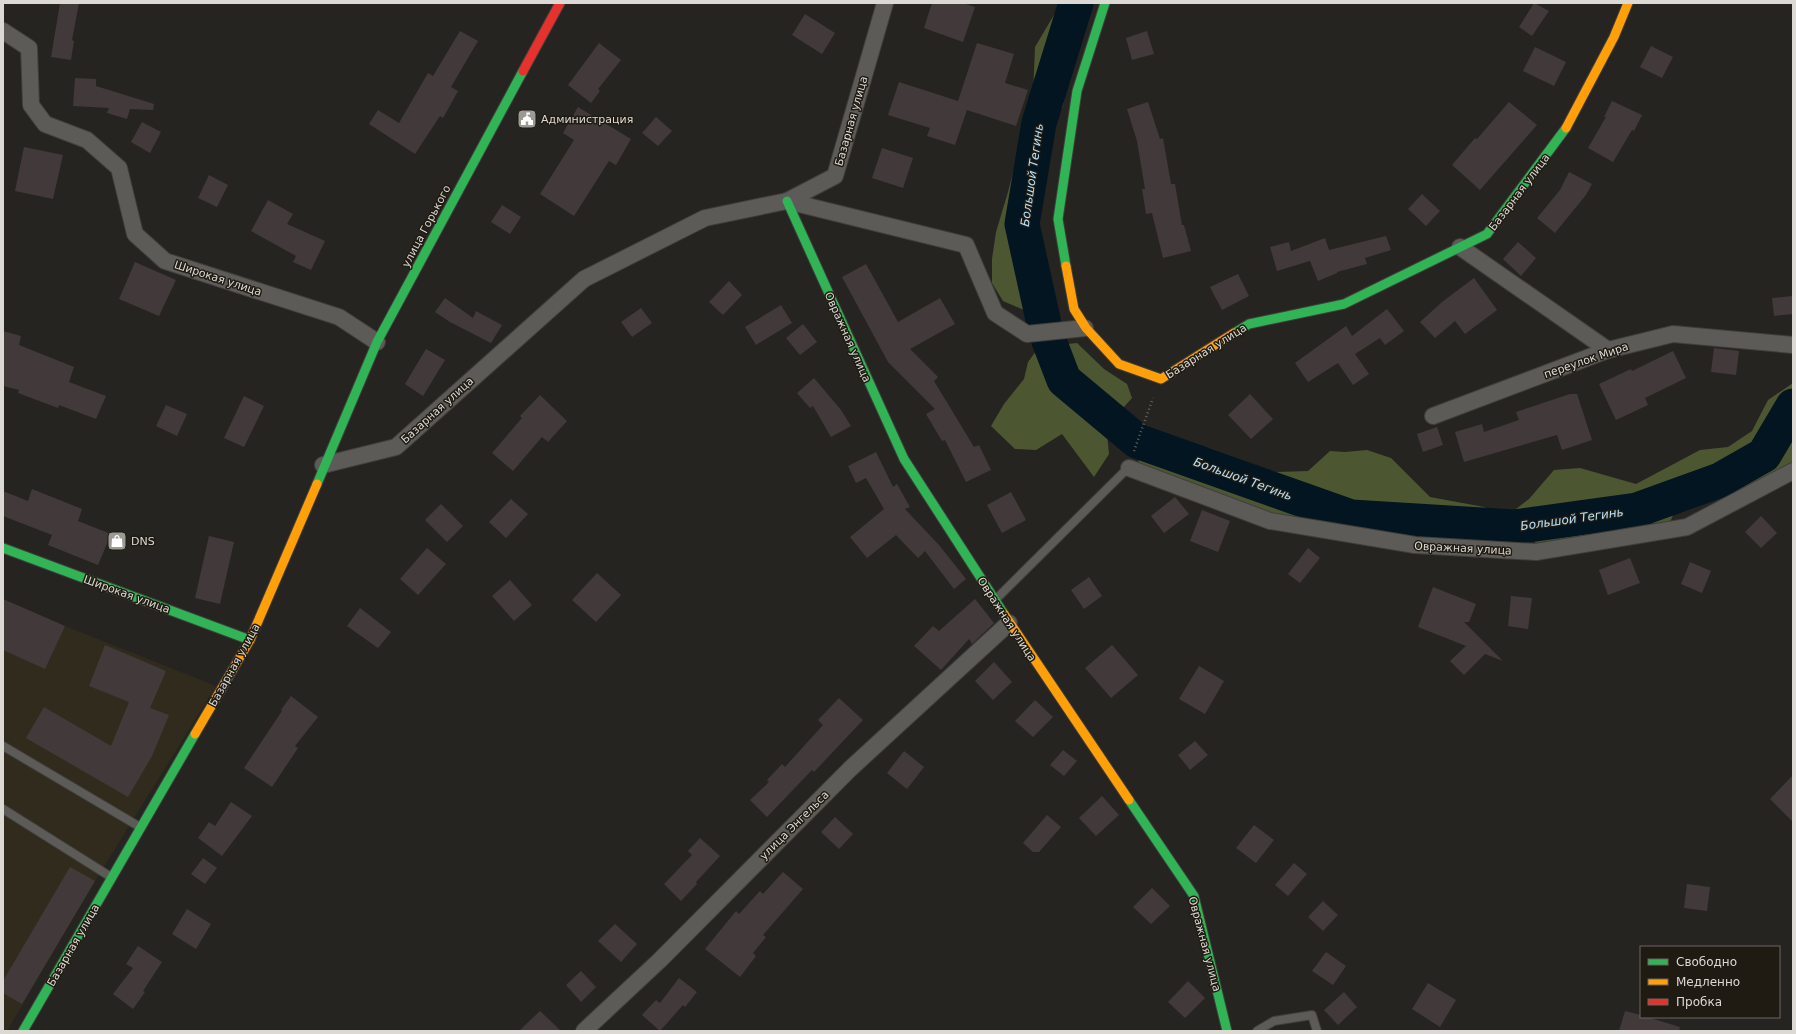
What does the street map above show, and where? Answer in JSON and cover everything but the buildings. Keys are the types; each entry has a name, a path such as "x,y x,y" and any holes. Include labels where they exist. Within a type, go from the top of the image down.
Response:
{"street":[{"name":"улица Горького","path":"323,466 377,342 560,3"},
{"name":"Базарная улица","path":"23,1031 250,640 323,466 396,447 584,279 705,218 787,200 835,176 885,3"},
{"name":"Базарная улица","path":"1105,3 1077,91 1058,219 1074,308 1086,328 1119,364 1161,379 1248,324 1344,304 1487,234 1562,135 1614,37 1628,3"},
{"name":"Широкая улица","path":"3,31 29,48 31,105 45,124 87,140 119,168 135,234 165,261 339,317 377,342"},
{"path":"787,200 966,245 995,313 1027,334 1086,328"},
{"name":"Овражная улица","path":"787,200 904,459 1009,623 1194,896 1227,1031"},
{"path":"1460,247 1608,350"},
{"name":"переулок Мира","path":"1433,416 1608,350 1673,334 1793,345"},
{"name":"Овражная улица","path":"1129,468 1270,521 1415,546 1536,552 1687,527 1793,471"},
{"name":"Широкая улица","path":"3,548 250,640"},
{"name":"улица Энгельса","path":"584,1031 660,960 850,769 1009,623"}],"lane":[{"path":"994,600 1129,468"},
{"path":"3,746 141,828"},
{"path":"3,809 112,878"},
{"path":"1257,1031 1274,1021 1312,1015 1317,1031"}],"path":[{"path":"1137,441 1152,398"}],"shaded area":[{"path":"3,599 65,626 216,686 95,881 7,1031 3,1031"}],"green space":[{"path":"1061,3 1092,3 1071,65 1063,106 1050,135 1043,177 1037,235 1045,274 1031,313 1003,301 992,283 992,259 996,232 1033,95 1035,47"},
{"path":"1077,343 1104,369 1127,384 1132,398 1122,409 1107,405 1106,424 1109,454 1094,477 1062,434 1036,450 1015,449 991,426 1004,404 1024,379 1028,362 1039,347"},
{"path":"1793,383 1793,464 1754,487 1678,504 1670,522 1631,525 1541,546 1525,536 1512,512 1529,499 1554,470 1580,468 1636,484 1700,450 1728,447 1752,431 1768,400"},
{"path":"1190,443 1212,449 1276,472 1308,471 1330,451 1345,452 1367,450 1391,458 1430,497 1484,507 1500,514 1476,536 1460,540 1392,534 1264,514 1167,476 1138,462 1144,449 1171,459"}],"waterway":[{"name":"Большой Тегинь","path":"1076,3 1039,123 1022,224 1046,333 1064,380 1137,441 1351,517 1514,527 1637,510 1720,480 1764,455 1793,406"}],"traffic: fast":[{"path":"1066,266 1058,219 1077,91 1105,3"},
{"path":"317,484 377,342 523,71"},
{"path":"1234,333 1249,324 1344,304 1487,234 1566,128"},
{"path":"787,201 904,459 1004,614"},
{"path":"3,548 250,640"},
{"path":"23,1031 195,734"},
{"path":"1129,800 1194,896 1227,1031"}],"traffic: slow":[{"path":"1566,128 1614,37 1628,3"},
{"path":"1066,266 1074,309 1086,328 1119,364 1161,379 1234,333"},
{"path":"195,734 250,640 317,484"},
{"path":"1004,614 1129,800"}],"traffic: jam":[{"path":"523,71 560,3"}],"place":[{"name":"Администрация","path":"527,119"},
{"name":"DNS","path":"117,541"}]}
